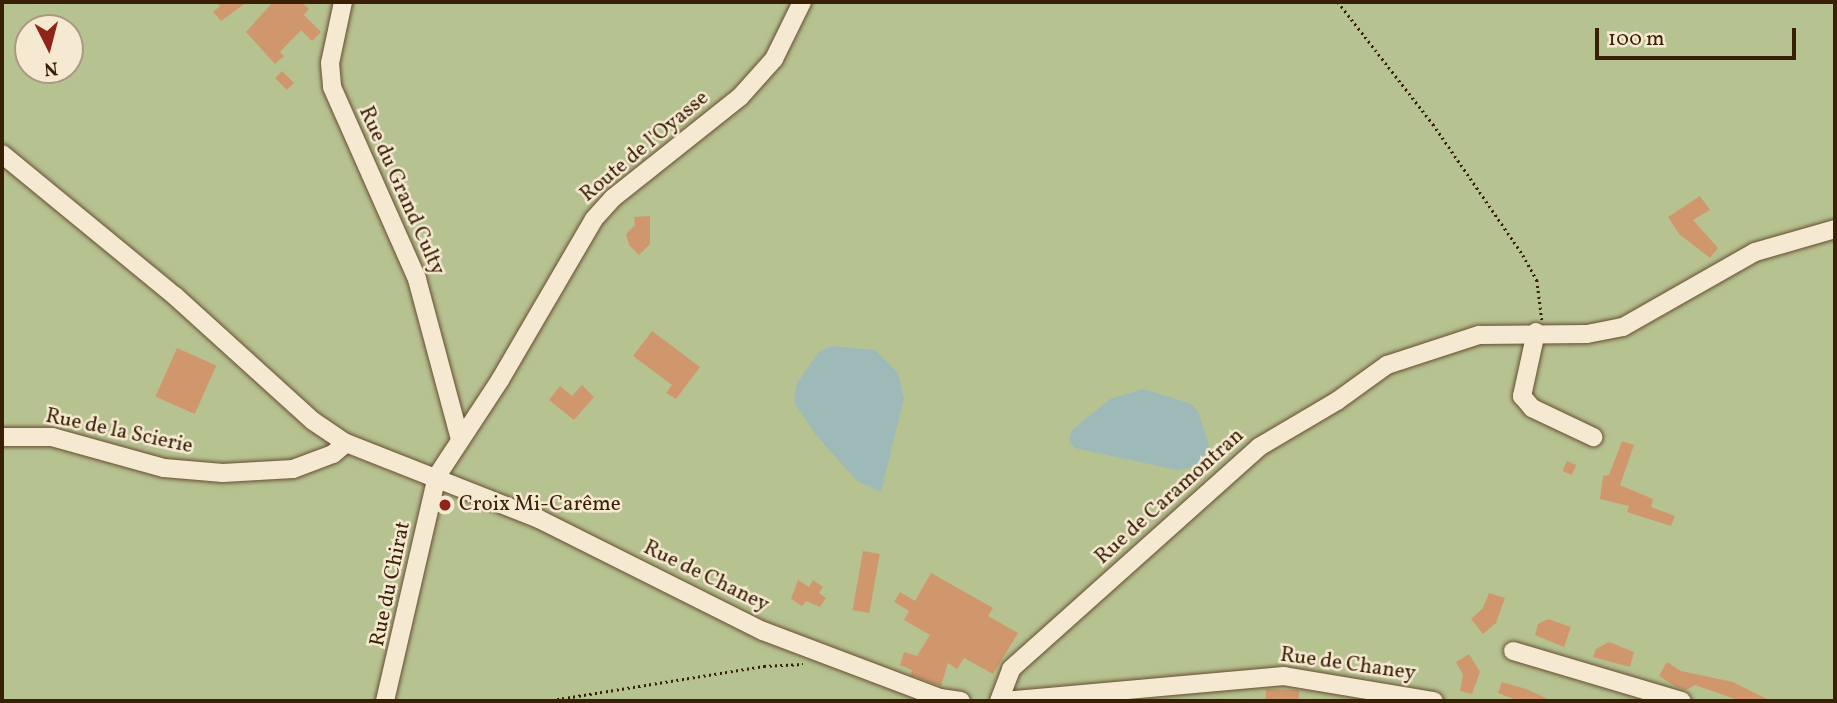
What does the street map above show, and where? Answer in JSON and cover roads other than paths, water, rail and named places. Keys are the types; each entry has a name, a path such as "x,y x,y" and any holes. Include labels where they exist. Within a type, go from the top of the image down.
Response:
{"street":[{"name":"Rue du Grand Culty","path":"343,2 330,62 332,88 416,279 460,439"},
{"name":"Route de l'Oyasse","path":"437,476 500,380 593,219 613,198 740,97 774,59 802,2"},
{"name":"Rue de Chaney","path":"2,154 175,296 313,421 346,443 437,476 539,519 763,631 940,698 961,701"},
{"name":"Rue de Caramontran","path":"1002,701 1011,669 1259,447 1338,401 1387,365 1479,334 1587,334 1623,327 1755,252 1835,229"},
{"path":"1535,332 1522,380 1522,396 1532,408 1593,437"},
{"name":"Rue de la Scierie","path":"2,438 52,437 164,468 223,473 293,470 333,454 346,443"},
{"name":"Rue du Chirat","path":"385,701 399,657 437,476"},
{"path":"1513,651 1624,692 1682,701"},
{"name":"Rue de Chaney","path":"1002,701 1284,676 1434,701"}],"water":[{"path":"831,346 875,350 898,373 904,399 881,492 857,481 816,435 794,402 797,383 819,352"},
{"path":"1143,389 1189,403 1198,411 1209,446 1199,466 1177,470 1075,448 1069,441 1072,430 1110,399"}],"place":[{"name":"Croix Mi-Carême","path":"445,505"}]}
